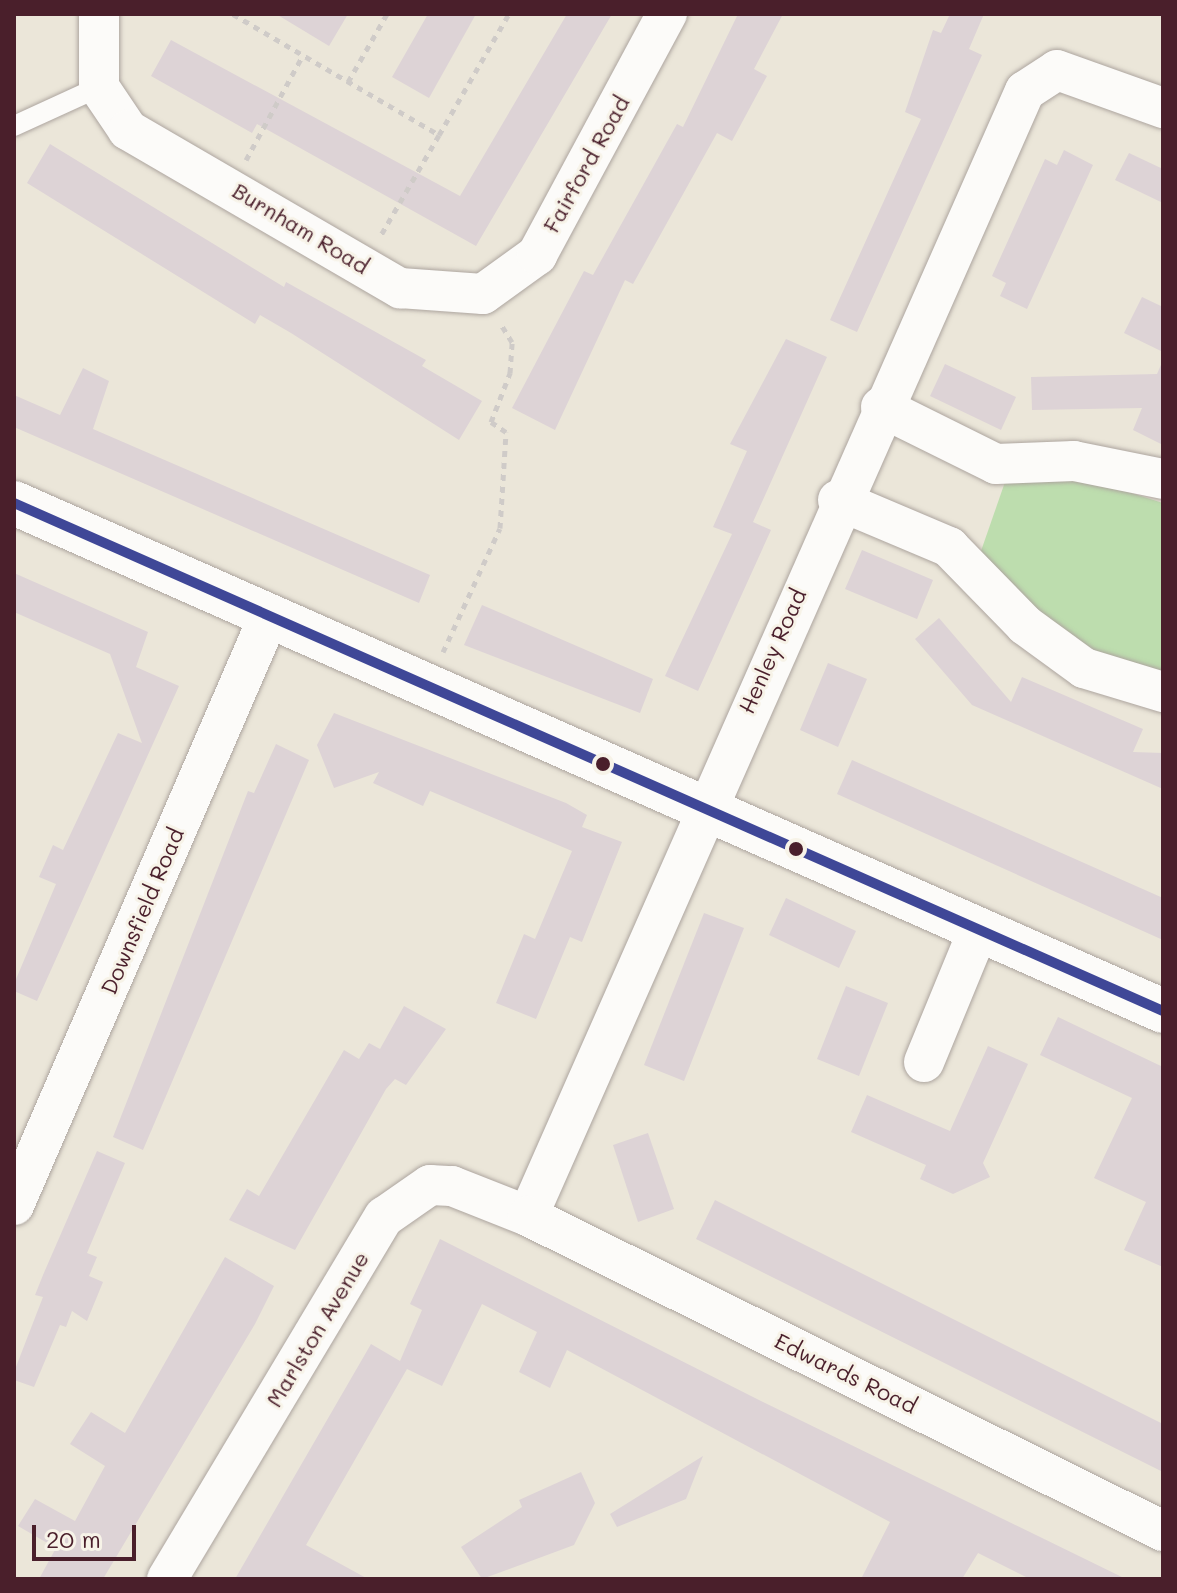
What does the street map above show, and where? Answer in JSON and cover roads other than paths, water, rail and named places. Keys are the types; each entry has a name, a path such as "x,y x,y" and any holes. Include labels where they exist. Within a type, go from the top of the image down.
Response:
{"street":[{"path":"99,14 99,87"},
{"name":"Fairford Road","path":"483,294 537,255 667,14"},
{"name":"Henley Road","path":"528,1216 838,500 1025,91 1057,70 1160,100"},
{"name":"Burnham Road","path":"99,87 128,130 232,186 400,288 483,294"},
{"path":"881,407 996,464 1074,461 1163,479"},
{"path":"838,500 949,547 1025,625 1084,668 1163,692"},
{"path":"14,503 269,616 428,682 978,931 1163,1011"},
{"name":"Downsfield Road","path":"14,1205 269,616"},
{"path":"924,1062 978,931"},
{"name":"Marlston Avenue","path":"167,1579 384,1217 430,1185 452,1186 528,1216"},
{"name":"Edwards Road","path":"528,1216 1163,1531"}],"lane":[{"path":"14,126 99,87"}]}
